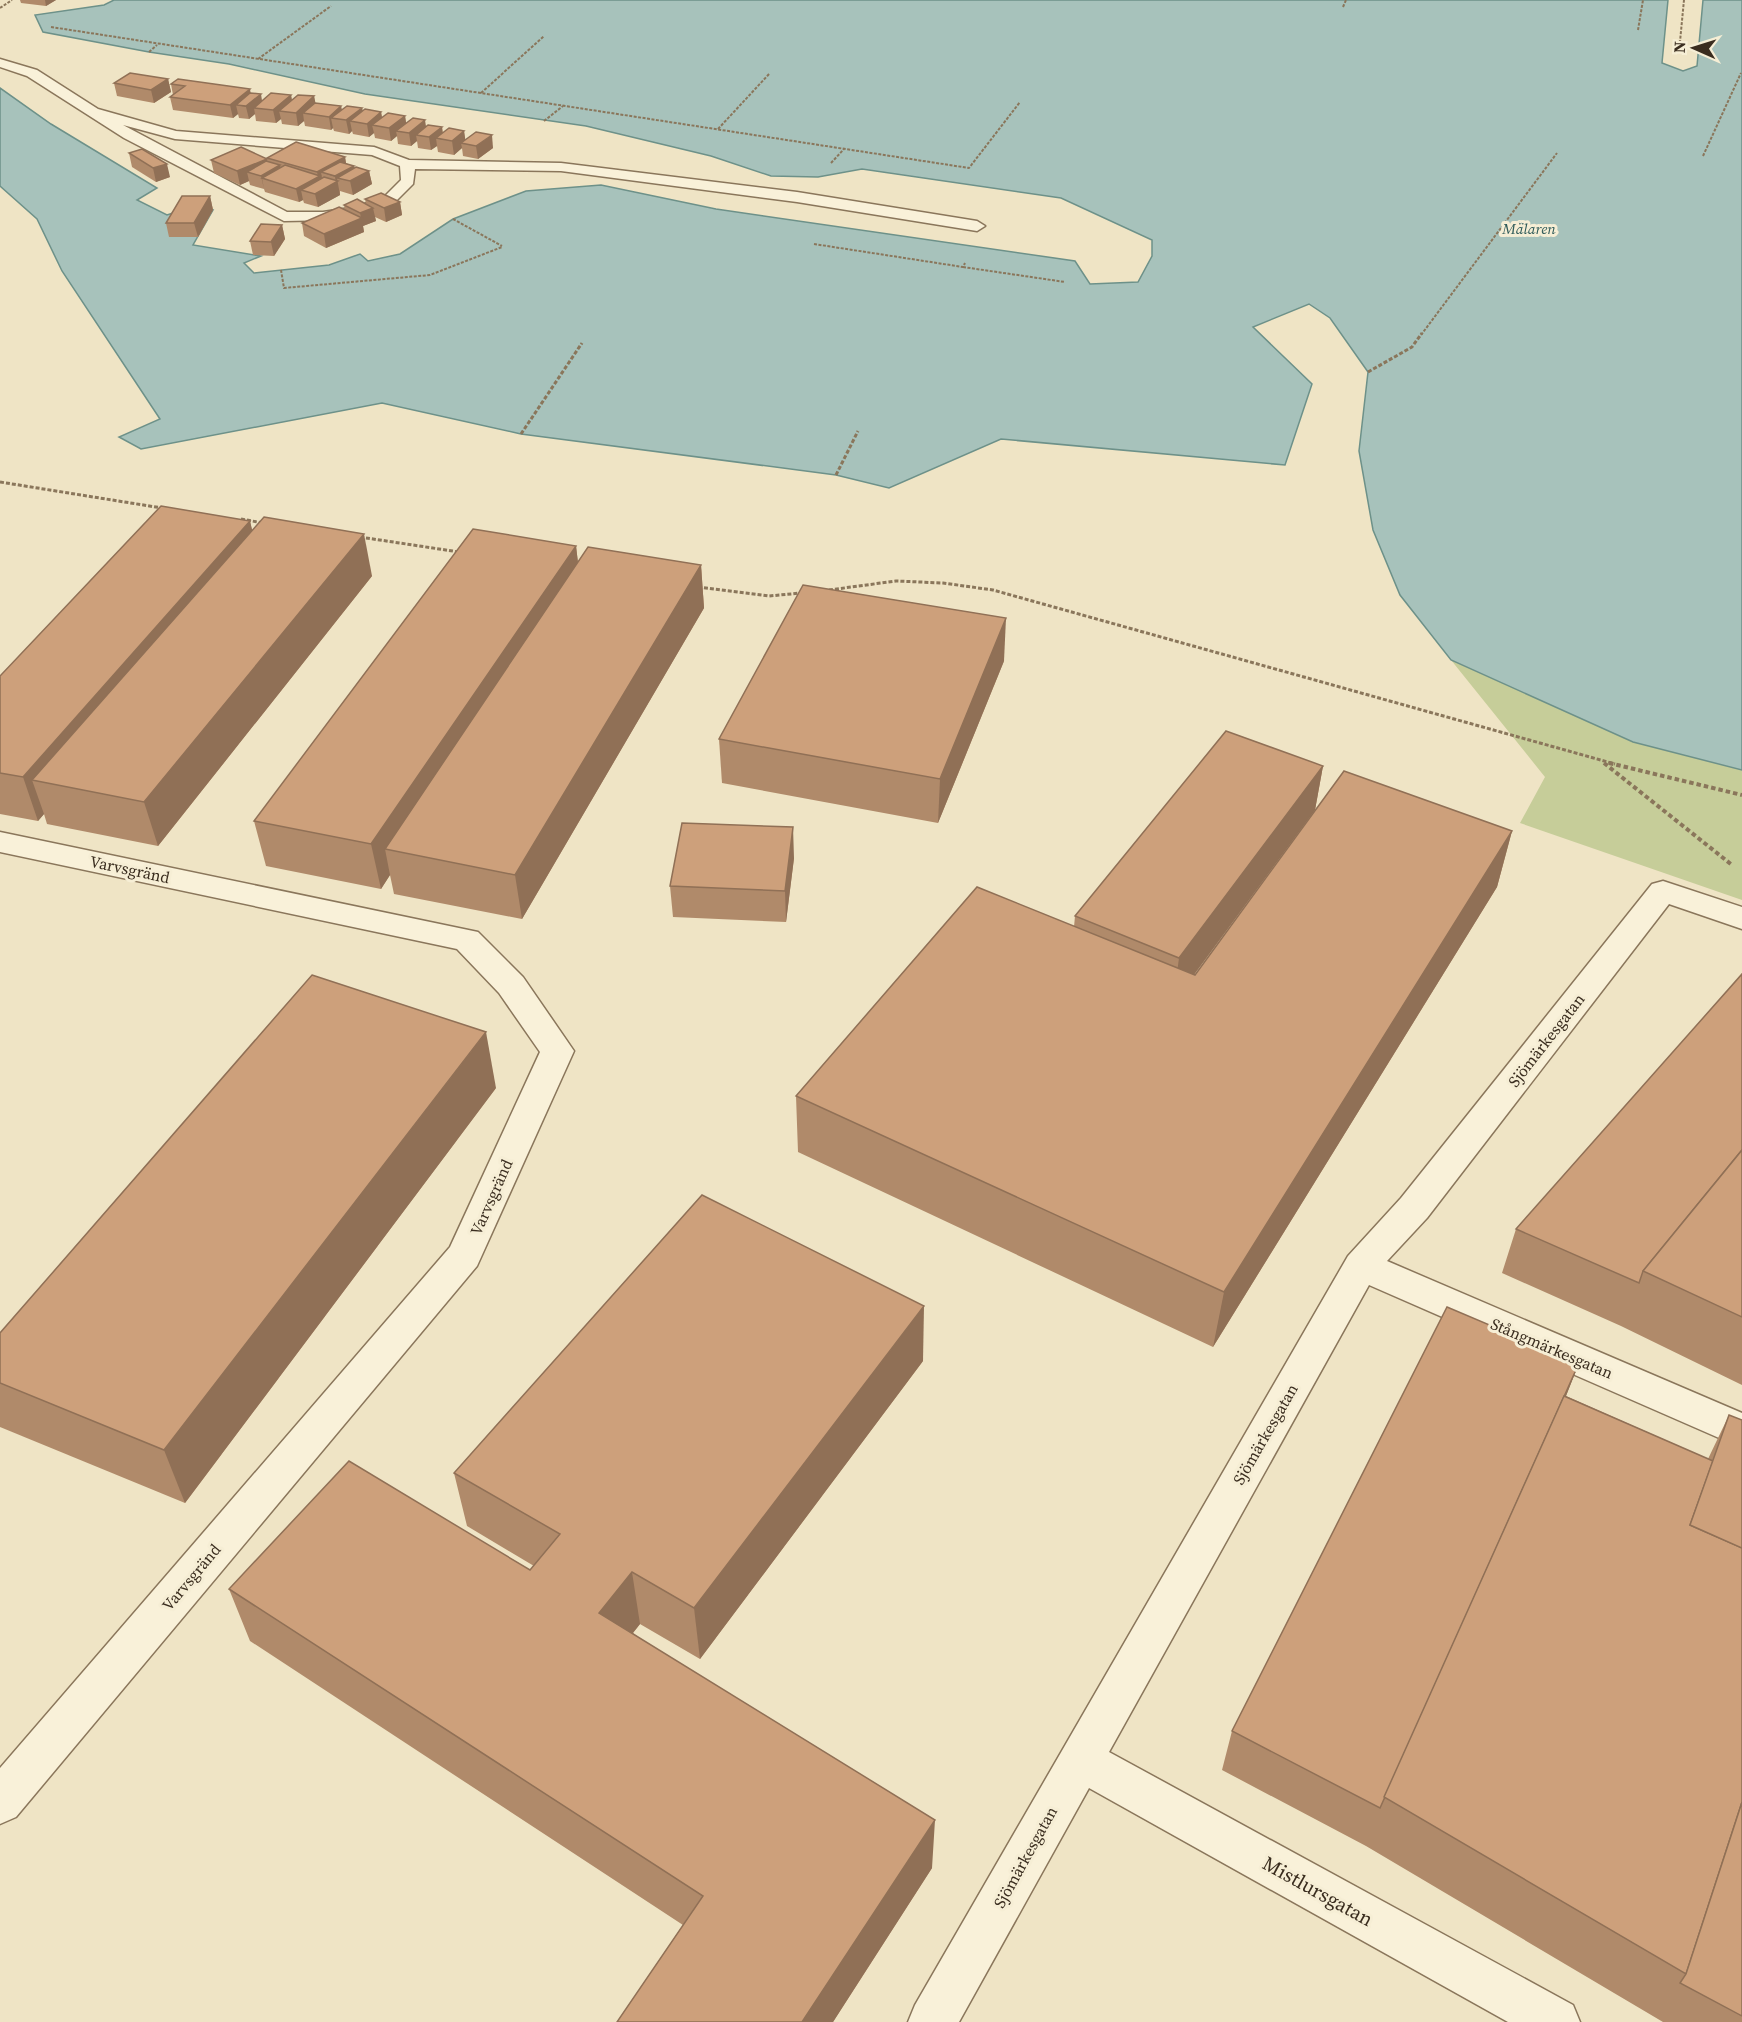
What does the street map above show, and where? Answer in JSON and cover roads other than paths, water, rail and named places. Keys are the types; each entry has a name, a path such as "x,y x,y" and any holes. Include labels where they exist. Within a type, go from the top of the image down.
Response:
{"street":[{"name":"Varvsgränd","path":"0,842 467,940 511,985 557,1051 464,1256 0,1802"},
{"name":"Sjömärkesgatan","path":"932,2022 1361,1266 1414,1208 1664,891 1742,918"},
{"name":"Stångmärkesgatan","path":"1361,1266 1742,1431"},
{"name":"Mistlursgatan","path":"1080,1760 1556,2022"}],"lane":[{"path":"0,63 32,73 129,135 284,216 312,219 350,213 389,200 408,181 406,164"},
{"path":"93,112 175,135 374,151 406,164 561,167 797,198 977,226"}],"water":[{"name":"Mälaren","path":"114,0 1668,0 1662,63 1683,71 1697,66 1703,0 1742,0 1742,770 1633,742 1451,660 1400,595 1373,530 1359,451 1368,372 1330,318 1309,304 1253,327 1312,384 1285,465 1001,439 889,488 836,475 521,434 382,403 141,449 119,437 160,419 62,271 37,219 0,186 0,88 51,124 157,188 137,200 167,215 185,209 213,210 193,245 261,256 244,263 254,273 329,265 360,254 368,261 400,254 453,219 526,191 601,185 716,209 1075,261 1090,284 1138,282 1152,256 1152,240 1061,198 862,169 818,177 771,176 711,156 586,126 365,94 229,64 43,32 35,15 104,5"}]}
